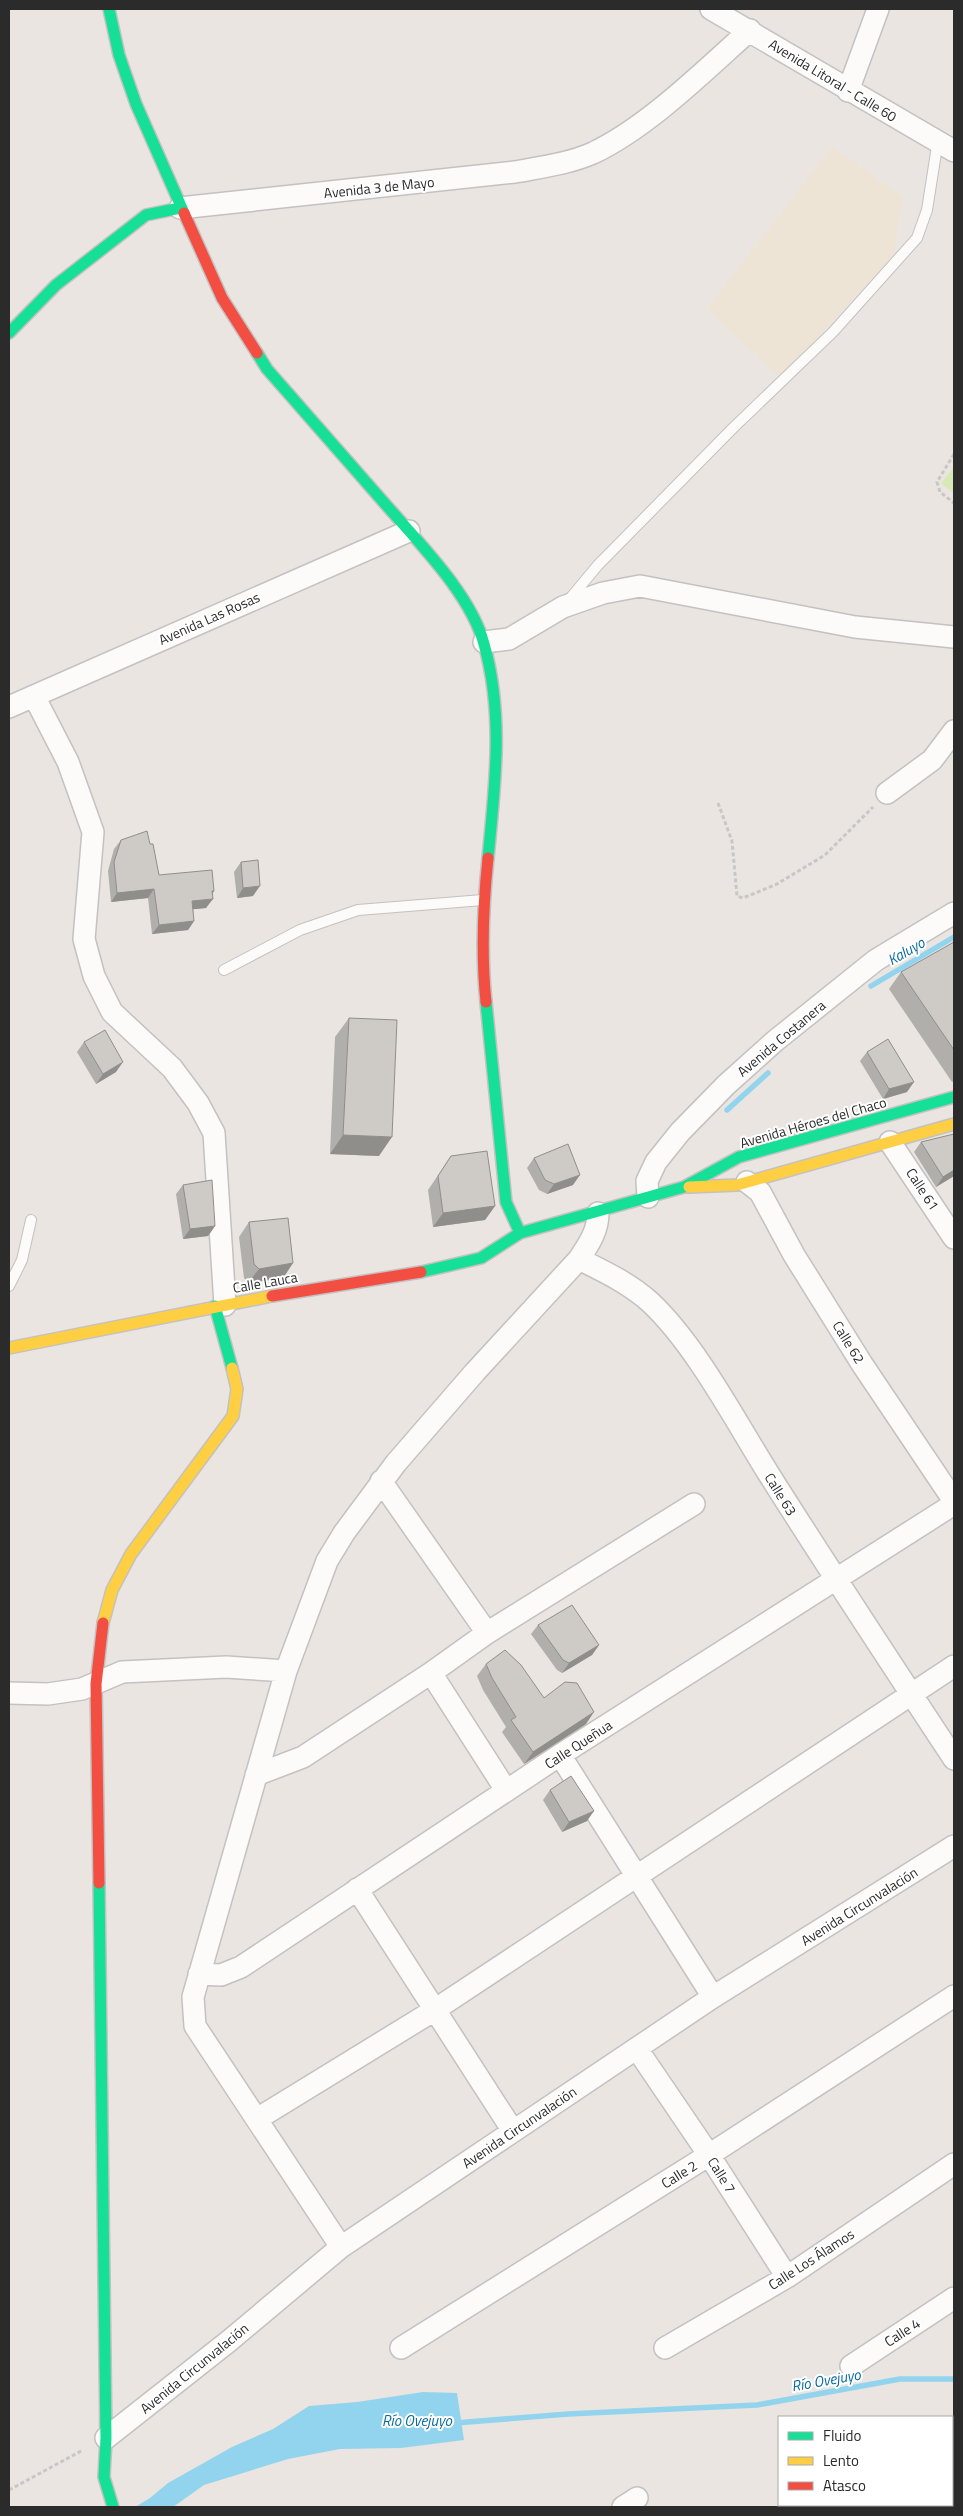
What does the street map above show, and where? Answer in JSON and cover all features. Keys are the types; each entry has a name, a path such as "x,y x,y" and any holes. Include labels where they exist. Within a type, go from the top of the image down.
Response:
{"main road":[{"path":"109,9 119,55 130,88 180,208 222,298 267,369 410,531 440,568 466,605 484,642 494,690 497,728 495,784 484,900 483,976 506,1202 520,1233"},
{"name":"Avenida 3 de Mayo","path":"9,333 56,285 146,215 180,208"},
{"name":"Avenida Héroes del Chaco","path":"520,1233 886,1130 954,1097"},
{"name":"Avenida Héroes del Chaco","path":"684,1187 724,1186 743,1170 886,1130 954,1124"},
{"name":"Calle Lauca","path":"9,1348 220,1306 436,1270 482,1258 520,1233"},
{"path":"113,2507 104,2477 106,2438 96,1684 102,1629 112,1590 131,1554 233,1416 237,1389 220,1306"}],"street":[{"name":"Avenida Litoral - Calle 60","path":"711,9 750,30 848,91 946,146"},
{"path":"848,91 878,9"},
{"name":"Avenida 3 de Mayo","path":"180,208 515,172 560,164 593,153 626,133 672,98 750,30"},
{"name":"Avenida Las Rosas","path":"9,707 35,698 214,615 410,531"},
{"path":"484,642 509,639 563,606 603,593 640,586 855,627 954,637"},
{"path":"35,698 68,762 93,832 84,939 94,976 112,1012 172,1068 198,1103 214,1133 220,1306"},
{"path":"887,793 932,760 954,731"},
{"name":"Avenida Costanera","path":"648,1198 647,1181 656,1162 680,1132 726,1084 774,1041 876,960 954,913"},
{"name":"Calle 61","path":"886,1130 954,1238"},
{"name":"Calle 62","path":"743,1170 760,1192 794,1254 862,1364 954,1502"},
{"path":"341,2247 195,2026 193,1997 286,1671 327,1561 381,1481 475,1372 579,1259 591,1241 598,1224 598,1212"},
{"name":"Calle 63","path":"579,1259 620,1279 650,1302 679,1336 704,1370 835,1579 954,1759"},
{"path":"381,1481 487,1633"},
{"name":"Calle Queñua","path":"199,1974 221,1975 241,1967 506,1790 954,1502"},
{"path":"256,1775 303,1757 431,1674 487,1633 694,1504"},
{"path":"257,2119 434,2011 954,1666"},
{"path":"9,1693 48,1694 82,1689 122,1672 226,1667 286,1671"},
{"path":"431,1674 506,1790"},
{"path":"560,1755 713,1996"},
{"name":"Avenida Circunvalación","path":"106,2438 229,2341 341,2247 713,1996 954,1848"},
{"path":"357,1889 513,2131"},
{"name":"Calle 2","path":"401,2348 709,2155 954,1996"},
{"name":"Calle 7","path":"637,2049 709,2155 787,2277"},
{"name":"Calle Los Álamos","path":"664,2348 787,2277 954,2164"},
{"name":"Calle 4","path":"850,2366 954,2298"}],"lane":[{"path":"563,606 598,565 733,428 833,332 917,238 946,146"},
{"path":"224,970 300,930 358,910 484,900"},
{"path":"9,1286 22,1260 31,1220"}],"path":[{"path":"954,454 936,482 940,492 954,503"},
{"path":"718,803 732,841 738,896 743,898 777,884 825,855 887,793"},
{"path":"9,2490 106,2438"}],"shaded area":[{"path":"832,147 903,197 894,254 781,378 707,309"}],"green space":[{"path":"954,467 954,494 941,483"}],"water":[{"name":"Río Ovejuyo","path":"423,2392 457,2393 464,2440 401,2448 340,2449 288,2459 204,2485 173,2507 135,2507 150,2498 168,2483 232,2447 273,2429 309,2406 357,2402"}],"building":[{"path":"147,831 150,844 153,844 159,875 212,870 213,899 192,901 194,921 159,925 154,889 117,893 114,862 121,840"},
{"path":"258,860 260,886 243,888 241,862"},
{"path":"954,942 954,1050 901,972"},
{"path":"349,1018 397,1020 392,1137 343,1135"},
{"path":"105,1030 123,1062 103,1074 84,1042"},
{"path":"888,1039 914,1082 889,1089 867,1052"},
{"path":"954,1134 954,1170 943,1177 921,1142"},
{"path":"568,1144 580,1175 554,1184 545,1180 534,1158"},
{"path":"487,1151 495,1206 443,1213 438,1176 451,1156"},
{"path":"212,1180 215,1226 190,1229 183,1185"},
{"path":"288,1218 293,1263 259,1269 254,1264 249,1222"},
{"path":"572,1605 599,1645 569,1663 563,1660 538,1625"},
{"path":"505,1650 521,1665 544,1698 565,1682 577,1683 594,1712 533,1752 511,1720 516,1717 492,1678 486,1664"},
{"path":"571,1776 594,1811 569,1822 550,1790"}],"waterway":[{"name":"Kaluyo","path":"871,986 954,937"},
{"name":"Kaluyo","path":"727,1110 768,1073"},
{"name":"Río Ovejuyo","path":"455,2423 568,2414 757,2405 900,2379 954,2379"}],"traffic: fast":[{"path":"109,9 119,55 136,104 184,213"},
{"path":"9,333 56,285 146,215 180,208"},
{"path":"257,353 267,369 443,571 468,607 477,626 484,644 490,670 496,723 495,777 488,858"},
{"path":"421,1272 481,1258 520,1233 506,1202 486,1002"},
{"path":"520,1233 684,1187 739,1157 954,1097"},
{"path":"215,1306 232,1368"},
{"path":"99,1883 106,2438 104,2477 113,2507"}],"traffic: slow":[{"path":"689,1187 737,1185 954,1124"},
{"path":"9,1348 272,1296"},
{"path":"103,1623 112,1590 131,1554 233,1416 237,1389 232,1368"}],"traffic: jam":[{"path":"184,213 222,298 257,353"},
{"path":"486,1002 483,930 488,858"},
{"path":"272,1296 421,1272"},
{"path":"99,1883 96,1684 103,1623"}]}
